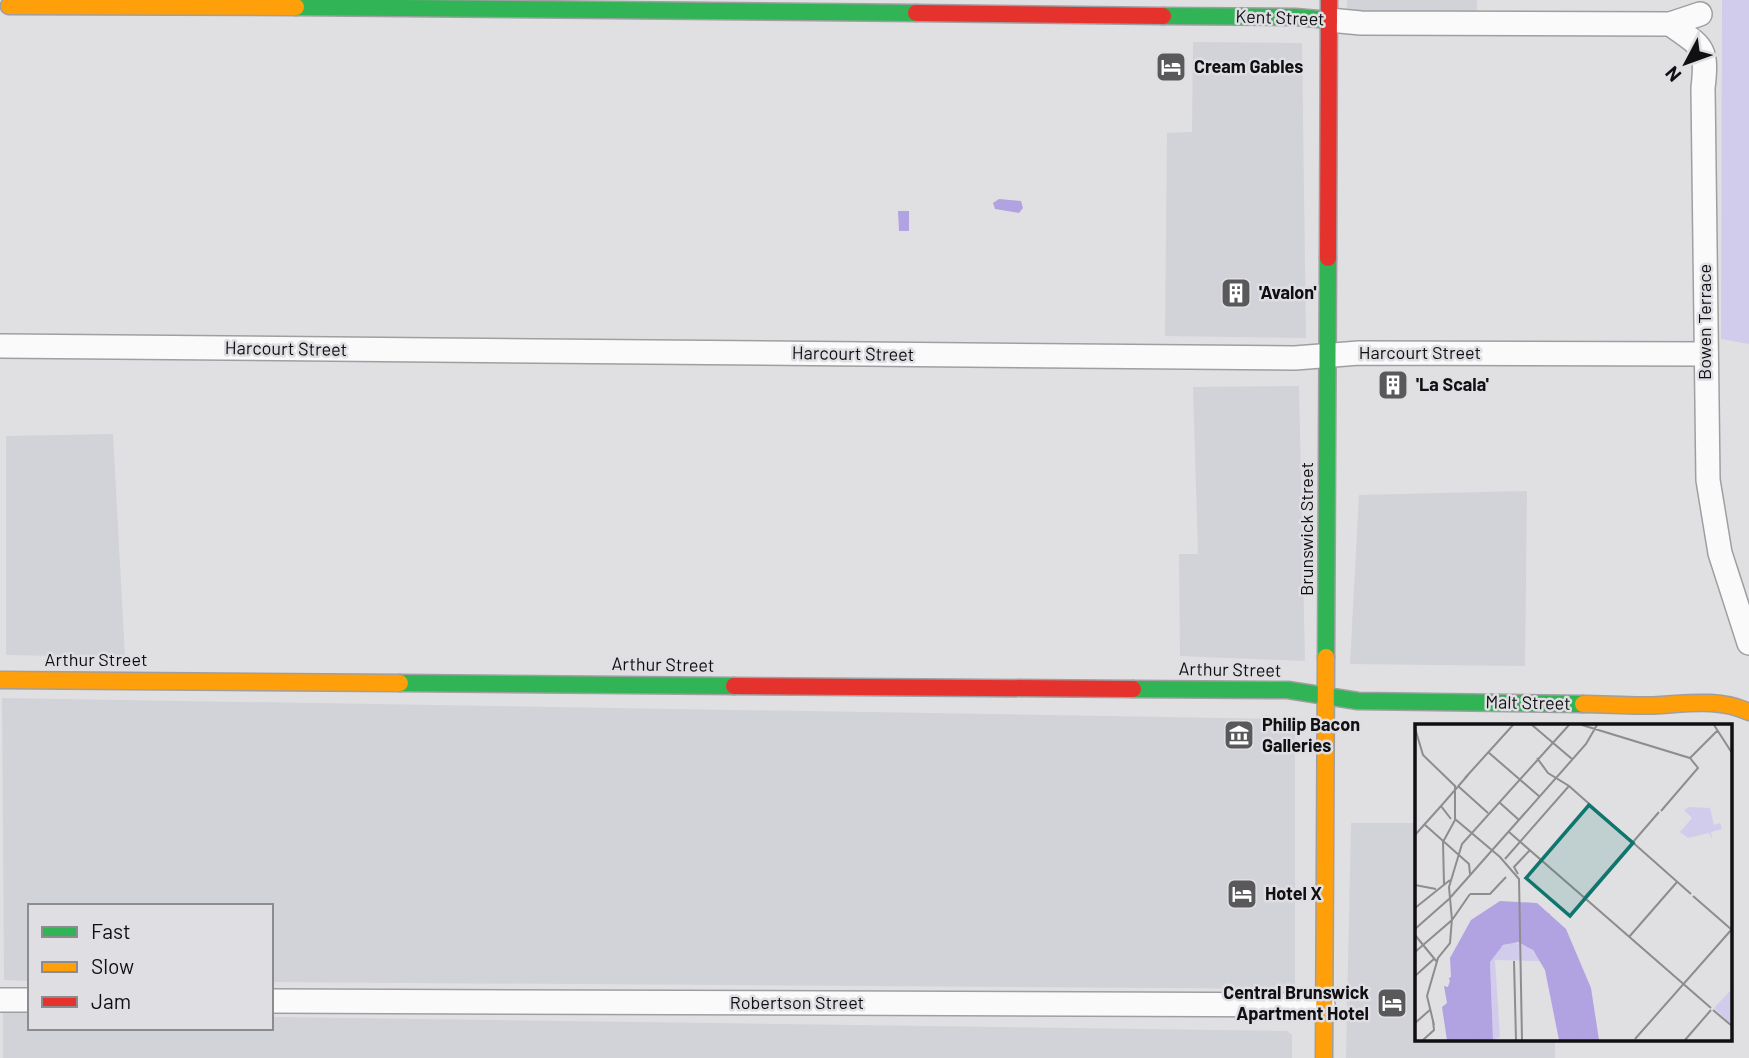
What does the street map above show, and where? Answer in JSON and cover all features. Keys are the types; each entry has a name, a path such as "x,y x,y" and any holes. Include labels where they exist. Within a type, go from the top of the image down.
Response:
{"street":[{"name":"Kent Street","path":"8,3 1296,17 1329,10 1361,23 1670,24 1702,7"},
{"path":"1,22 5,18 8,3"},
{"name":"Bowen Terrace","path":"1702,7 1696,43 1702,51 1706,65 1703,88 1708,480 1720,553 1749,643"},
{"name":"Brunswick Street","path":"1324,1058 1329,10"},
{"path":"1670,24 1696,43"},
{"name":"Harcourt Street","path":"0,346 1295,358 1359,353 1706,354"},
{"name":"Arthur Street","path":"0,680 1239,689 1288,690 1325,696"},
{"name":"Malt Street","path":"1325,696 1357,701 1743,702"},
{"path":"0,1000 28,1000"},
{"name":"Robertson Street","path":"273,1001 1323,1005"}],"shaded area":[{"path":"1347,0 1477,0 1477,13 1347,14"},
{"path":"1722,0 1749,0 1749,344 1721,339"},
{"path":"1193,42 1302,43 1306,338 1165,336 1167,133 1192,132"},
{"path":"999,199 1021,201 1023,208 1019,213 995,209 993,203"},
{"path":"898,211 909,211 909,231 899,231"},
{"path":"1299,386 1305,661 1180,656 1179,554 1198,554 1193,387"},
{"path":"113,434 125,657 6,655 6,436"},
{"path":"1527,491 1525,666 1350,664 1359,495"},
{"path":"2,698 1295,719 1295,989 273,982 273,904 28,904 28,981 4,980"},
{"path":"1351,823 1415,823 1415,1040 1555,1040 1555,1058 1346,1058"},
{"path":"3,1013 28,1013 28,1030 273,1030 273,1017 1287,1031 1292,1035 1292,1058 3,1058"}],"traffic: fast":[{"path":"296,7 916,13"},
{"path":"1163,16 1296,17 1329,20"},
{"path":"1326,657 1328,258"},
{"path":"400,683 734,686"},
{"path":"1133,689 1288,690 1358,701 1583,704"}],"traffic: slow":[{"path":"9,6 296,7"},
{"path":"1324,1058 1326,657"},
{"path":"0,680 400,683"},
{"path":"1583,704 1642,706 1706,703 1728,705 1749,712"}],"traffic: jam":[{"path":"1328,258 1329,0"},
{"path":"916,13 1163,16"},
{"path":"734,686 1133,689"}],"place":[{"name":"Cream Gables","path":"1171,67"},
{"name":"'Avalon'","path":"1236,293"},
{"name":"'La Scala'","path":"1393,385"},
{"name":"Philip Bacon Galleries","path":"1239,735"},
{"name":"Hotel X","path":"1242,894"},
{"name":"Central Brunswick Apartment Hotel","path":"1392,1003"}]}
